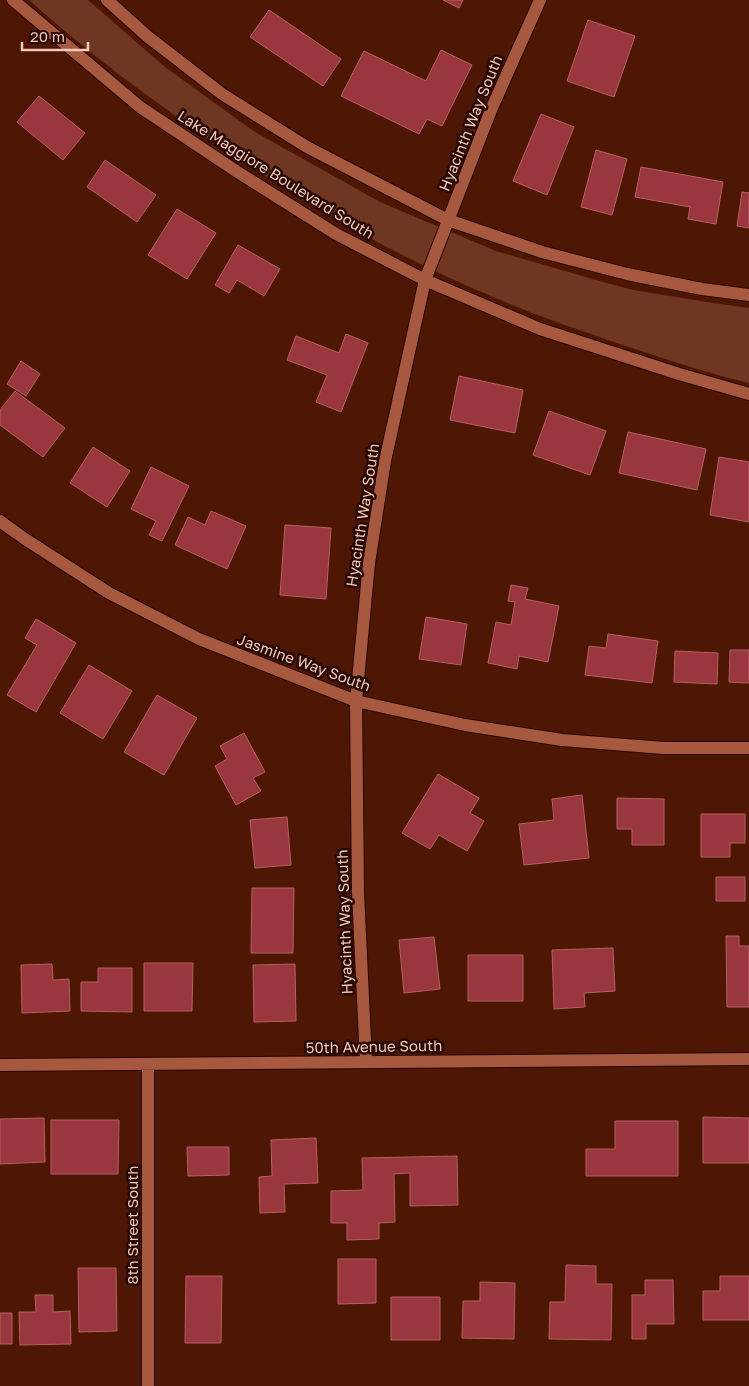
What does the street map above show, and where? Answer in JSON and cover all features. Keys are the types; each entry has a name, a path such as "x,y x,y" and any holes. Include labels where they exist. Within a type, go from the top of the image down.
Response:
{"street":[{"name":"Lake Maggiore Boulevard South","path":"13,0 140,108 336,234 425,280 540,329 679,374 749,394"},
{"path":"108,0 147,36 222,94 307,147 448,220 542,252 627,274 702,289 749,295"},
{"name":"Hyacinth Way South","path":"366,1062 358,892 356,701 369,563 385,461 425,280 491,110 540,0"},
{"name":"Jasmine Way South","path":"0,521 108,592 198,639 356,701 465,725 562,740 664,748 749,748"},
{"name":"50th Avenue South","path":"0,1065 749,1059"},
{"name":"8th Street South","path":"148,1064 148,1386"}],"shaded area":[{"path":"29,0 88,0 165,67 255,132 380,202 496,251 596,280 633,290 749,308 749,383 662,358 540,316 425,267 390,249 320,210 194,129 98,58"}],"building":[{"path":"443,0 463,0 459,8"},
{"path":"269,10 341,59 323,86 250,37"},
{"path":"588,20 635,36 614,97 567,81"},
{"path":"441,50 472,65 442,126 427,119 419,134 341,96 364,51 426,81"},
{"path":"39,96 85,133 63,160 17,122"},
{"path":"541,114 574,127 547,195 513,181"},
{"path":"596,150 627,159 612,215 581,207"},
{"path":"105,160 156,195 137,222 87,187"},
{"path":"641,167 723,182 716,224 688,219 690,207 635,197"},
{"path":"742,192 749,193 749,228 737,226"},
{"path":"177,209 216,233 187,279 148,255"},
{"path":"238,245 280,269 264,296 237,280 229,293 215,285"},
{"path":"346,334 368,343 341,412 316,402 327,375 287,360 296,336 339,353"},
{"path":"21,361 40,374 26,396 7,384"},
{"path":"459,376 523,390 515,433 450,420"},
{"path":"15,391 65,428 43,457 0,425 0,410"},
{"path":"549,411 606,431 590,475 533,455"},
{"path":"628,432 706,449 697,490 619,473"},
{"path":"93,447 130,471 107,507 70,483"},
{"path":"719,457 749,462 749,522 710,515"},
{"path":"151,467 189,486 162,541 149,535 156,521 131,509"},
{"path":"211,511 246,526 227,569 175,545 188,517 205,525"},
{"path":"285,525 331,528 326,599 280,595"},
{"path":"511,585 528,588 525,599 559,606 548,662 519,656 517,669 488,663 496,622 511,625 515,602 508,601"},
{"path":"426,617 467,624 461,665 419,659"},
{"path":"36,619 76,643 36,712 7,695 37,645 25,638"},
{"path":"608,634 658,641 652,683 585,675 589,646 606,648"},
{"path":"730,650 749,650 749,683 729,682"},
{"path":"675,651 718,653 717,684 674,682"},
{"path":"89,665 132,691 103,739 60,713"},
{"path":"157,695 197,718 164,775 124,752"},
{"path":"244,733 265,772 253,778 261,791 236,805 215,766 227,759 220,746"},
{"path":"438,774 479,798 470,813 484,821 467,851 439,835 430,849 402,833"},
{"path":"582,795 589,858 524,865 519,824 554,820 552,799"},
{"path":"617,798 664,799 664,845 632,845 632,829 617,829"},
{"path":"701,814 745,814 745,843 730,843 730,857 701,857"},
{"path":"287,817 291,865 255,868 250,820"},
{"path":"716,877 745,877 745,901 716,901"},
{"path":"252,888 294,888 293,953 251,953"},
{"path":"726,936 739,936 739,946 749,946 749,1007 727,1007"},
{"path":"434,937 440,989 404,993 399,940"},
{"path":"613,948 615,991 584,993 585,1007 554,1009 552,950"},
{"path":"468,955 523,955 523,1001 468,1001"},
{"path":"144,963 193,963 192,1011 144,1011"},
{"path":"52,964 53,980 69,979 70,1011 22,1013 21,965"},
{"path":"295,964 296,1021 254,1022 253,965"},
{"path":"98,968 132,968 132,1012 81,1011 81,982 98,982"},
{"path":"703,1117 749,1118 749,1163 703,1163"},
{"path":"44,1118 45,1162 0,1164 0,1119"},
{"path":"51,1120 119,1120 118,1174 51,1174"},
{"path":"615,1121 678,1121 678,1176 586,1176 586,1149 615,1149"},
{"path":"316,1138 318,1183 284,1184 285,1212 260,1213 259,1177 272,1176 271,1140"},
{"path":"187,1147 229,1147 229,1175 188,1176"},
{"path":"457,1156 458,1205 410,1206 410,1173 394,1174 395,1222 379,1223 379,1239 347,1240 347,1223 331,1223 331,1191 363,1190 362,1158"},
{"path":"338,1259 376,1259 376,1303 338,1304"},
{"path":"566,1265 596,1266 596,1284 612,1284 611,1340 549,1339 550,1302 565,1302"},
{"path":"78,1268 116,1268 117,1331 79,1332"},
{"path":"186,1276 222,1276 221,1343 185,1343"},
{"path":"720,1276 749,1276 749,1320 703,1320 703,1291 720,1291"},
{"path":"645,1280 673,1280 674,1324 646,1324 646,1339 632,1339 632,1295 645,1295"},
{"path":"480,1282 515,1283 514,1339 462,1338 463,1301 480,1301"},
{"path":"35,1295 53,1295 53,1312 70,1311 71,1344 20,1345 19,1312 36,1312"},
{"path":"391,1297 440,1297 440,1340 391,1340"},
{"path":"0,1313 12,1313 12,1344 0,1344"}]}
